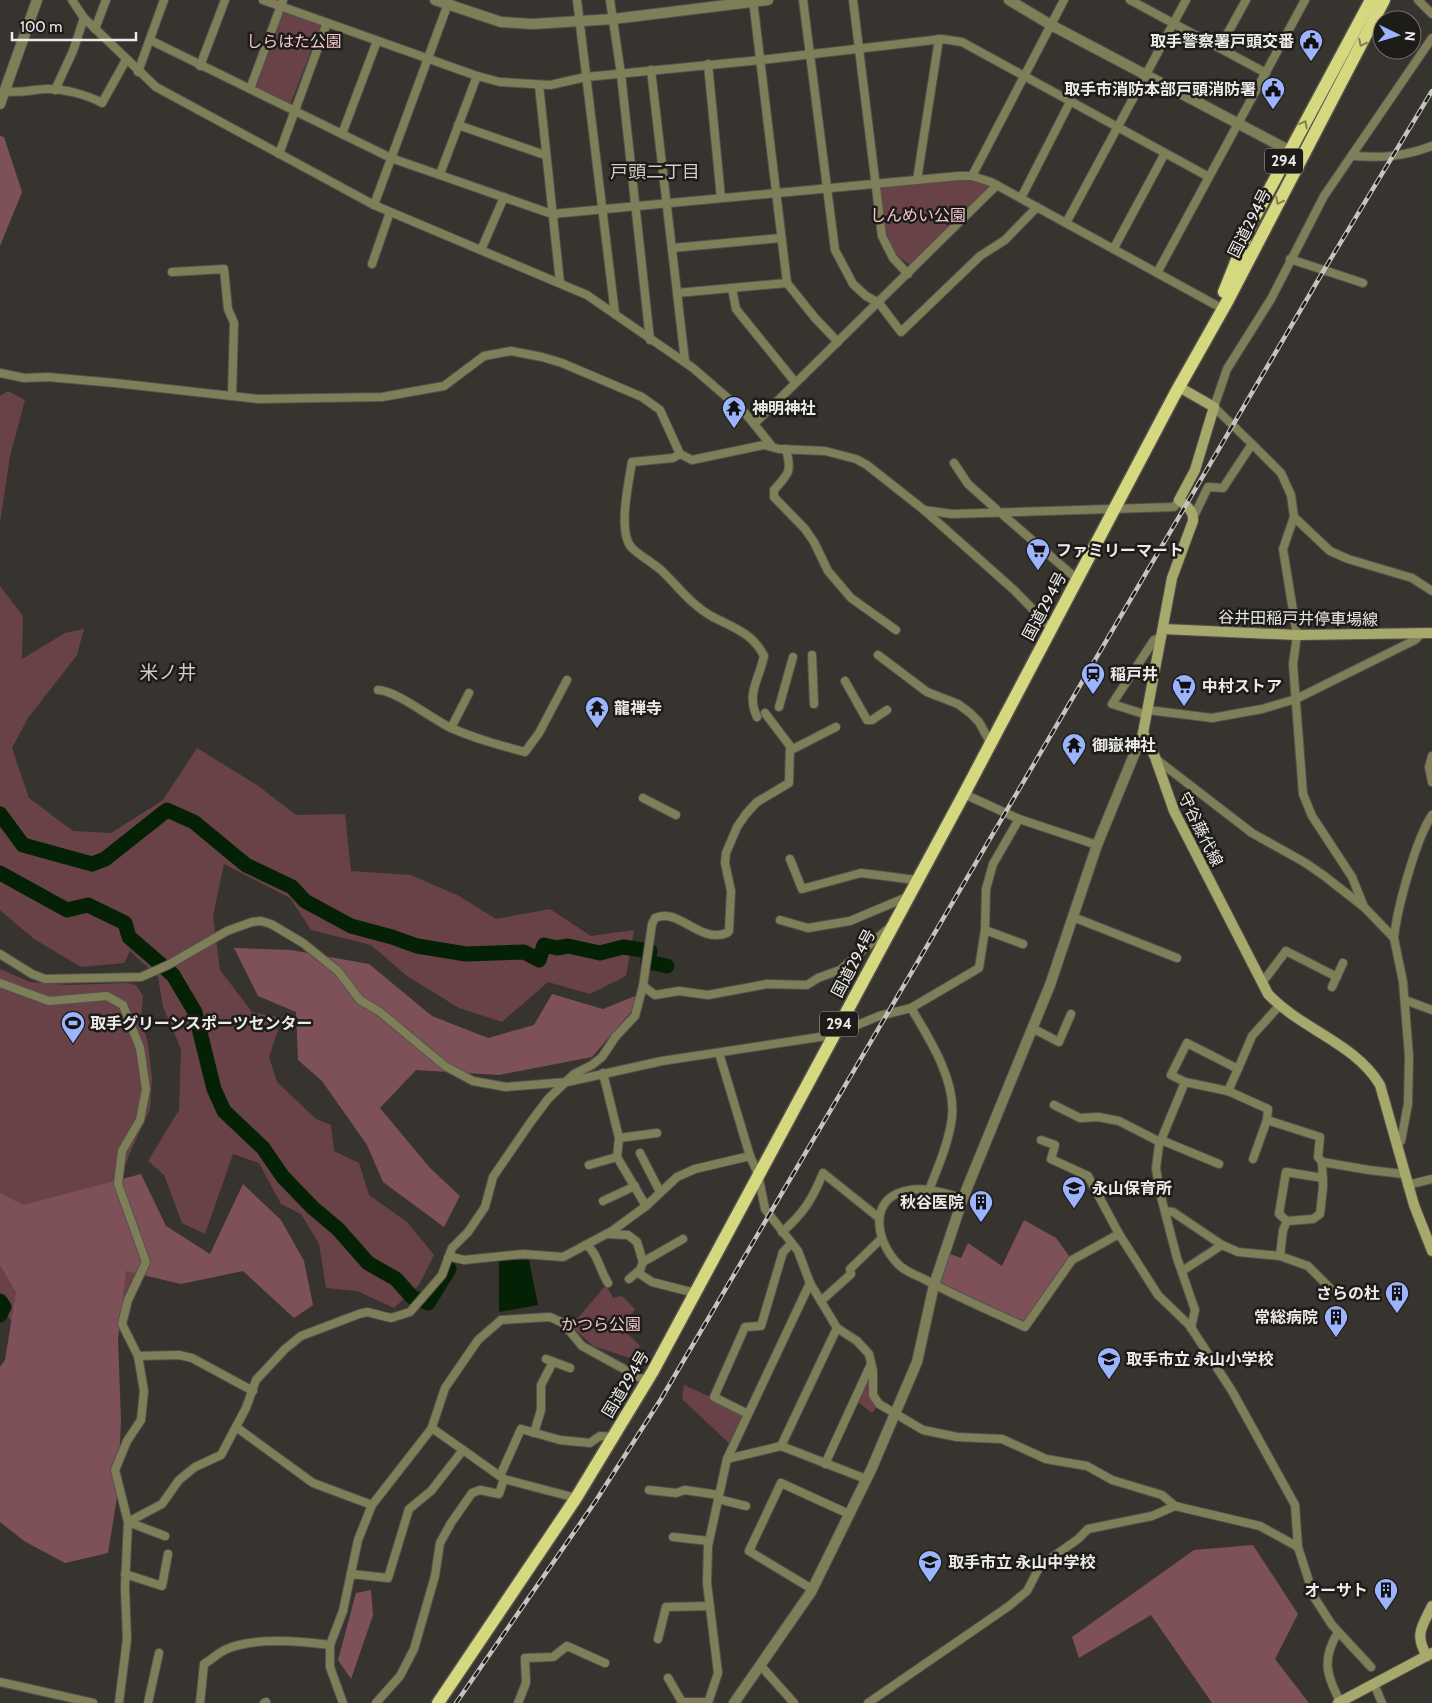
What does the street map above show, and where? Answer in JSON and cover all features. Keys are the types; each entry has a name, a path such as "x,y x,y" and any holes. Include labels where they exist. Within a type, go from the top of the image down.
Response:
{"highway":[{"name":"国道294号","path":"1221,308 1252,222 1371,0"},
{"name":"国道294号","path":"438,1703 576,1498 646,1381 695,1293 891,925 964,794 1384,0"}],"main road":[{"path":"1143,733 1172,578 1194,516 1179,500 1195,470 1214,407 1179,387"},
{"name":"谷井田稲戸井停車場線","path":"1162,632 1297,635 1432,633"},
{"name":"守谷藤代線","path":"1143,733 1155,758 1174,811 1262,983 1279,1006 1313,1031 1344,1048 1372,1071 1386,1102 1404,1174 1432,1251"},
{"path":"1339,1703 1429,1655 1418,1639 1432,1606"}],"street":[{"path":"0,104 38,0"},
{"path":"72,0 84,18 138,72 168,94 374,205 587,295 650,340 685,362 754,424 770,445"},
{"path":"95,29 106,0"},
{"path":"138,72 164,0"},
{"path":"200,66 225,0"},
{"path":"263,0 282,3 327,23 477,76 500,82 538,85 586,77 761,60 939,39 962,42 1209,177"},
{"path":"435,0 448,2 500,22 533,24 613,18 768,0"},
{"path":"577,0 578,21 615,314"},
{"path":"610,0 621,74 650,340"},
{"path":"804,0 835,250 853,284 866,296 879,303 901,332 980,256 1005,240 1037,207"},
{"path":"853,0 882,236 893,258 908,274"},
{"path":"1009,0 1051,25 1301,157"},
{"path":"972,176 1064,0"},
{"path":"1130,0 1175,22 1266,73"},
{"path":"1066,223 1186,0"},
{"path":"1220,47 1246,0"},
{"path":"1157,273 1305,0"},
{"path":"1418,0 1432,14"},
{"path":"753,1 787,283 815,318 838,342"},
{"path":"374,205 448,2"},
{"path":"250,89 282,3"},
{"path":"55,90 73,51 84,18"},
{"path":"279,154 327,23"},
{"path":"1364,907 1352,877 1312,816 1303,794 1292,664 1297,635 1283,549 1294,517 1292,495 1281,473 1214,407 1227,369 1271,300 1290,259 1324,196 1432,38"},
{"path":"918,180 939,39"},
{"path":"150,40 391,158 552,214 972,176 997,185 1221,308"},
{"path":"342,134 377,41"},
{"path":"5,91 22,93 48,89 94,99 102,103 126,60"},
{"path":"708,64 721,198"},
{"path":"651,70 685,362"},
{"path":"440,174 477,76"},
{"path":"538,85 560,283"},
{"path":"1021,198 1070,102"},
{"path":"458,125 545,155"},
{"path":"1352,156 1376,158 1401,156 1432,146"},
{"path":"1114,248 1165,153"},
{"path":"754,424 997,185"},
{"path":"481,250 504,197"},
{"path":"372,264 390,212"},
{"path":"672,248 781,238"},
{"path":"1290,259 1363,283"},
{"path":"172,272 224,269 228,309 234,323 232,396"},
{"path":"677,293 787,283"},
{"path":"732,288 736,310 795,382"},
{"path":"0,373 24,378 48,377 232,396 297,399 399,395 444,386 484,356 503,351 525,353 562,363 642,397 660,410 680,454 692,460 750,447 770,445 786,449 825,451 856,459 867,465 924,510 1000,577 1051,628"},
{"path":"1194,516 1208,487 1223,488 1252,444"},
{"path":"786,449 791,467 774,490 774,497 805,529 814,542 828,571 852,598 896,630"},
{"path":"680,454 673,458 632,462 626,501 627,537 631,548 657,566 695,606 747,634 760,648 764,656 751,704 757,717"},
{"path":"954,463 968,484 1077,579"},
{"path":"924,510 952,514 999,511 1114,510 1174,507 1179,500"},
{"path":"1294,517 1330,551 1348,560 1412,578 1432,591"},
{"path":"1162,632 1154,640 1112,704 1147,713 1212,718 1262,709 1296,699 1415,640 1421,634"},
{"path":"812,655 814,704"},
{"path":"878,655 927,692 958,704 970,712 979,722 990,742"},
{"path":"778,707 793,657"},
{"path":"378,690 389,690 430,717 451,728 476,738 525,752 539,733 567,680"},
{"path":"845,681 867,720 872,720 887,710"},
{"path":"451,728 469,693"},
{"path":"128,1522 162,1504 179,1480 195,1467 221,1455 253,1391 256,1380 266,1368 301,1336 367,1312 391,1318 410,1312 442,1275 452,1248 468,1232 485,1207 493,1177 510,1150 548,1099 574,1074 592,1065 602,1057 616,1036 636,1016 643,986 649,940 655,918 668,916 708,934 723,935 729,930 731,891 725,863 726,853 737,827 746,814 757,802 789,783 791,750 786,738 764,713"},
{"path":"791,750 836,727"},
{"path":"734,1703 812,1589 866,1479 896,1412 917,1362 934,1285 963,1198 1050,985 1098,845 1143,733"},
{"path":"1432,756 1429,767 1432,782"},
{"path":"1155,758 1252,833 1304,862 1364,907 1394,938"},
{"path":"964,794 1019,819 1098,845"},
{"path":"643,798 676,815"},
{"path":"1396,1144 1401,1141 1408,1104 1409,1056 1405,1000 1394,938 1417,851 1432,815"},
{"path":"0,954 32,974 45,979 141,977 168,965 228,931 252,922 261,921 271,924 303,943 338,971 360,1000 380,1012 445,1066 473,1081 506,1088 567,1082 662,1060 834,1035 879,1016 911,1008 979,968 985,930 986,889 994,864 1019,819"},
{"path":"790,859 802,889 861,873 916,880"},
{"path":"780,920 808,928 850,921 907,897"},
{"path":"1073,917 1177,958"},
{"path":"643,986 655,995 679,991 708,996 767,984 807,985 818,978 840,970 891,925"},
{"path":"985,930 1023,944"},
{"path":"1262,983 1286,950 1337,977"},
{"path":"1332,987 1344,963"},
{"path":"0,982 49,1001 106,996 123,1005 132,1024 145,1070 146,1089 140,1120 122,1151 118,1184 146,1262 128,1300 122,1324 138,1356 144,1391 142,1414 114,1470 128,1522 125,1574 127,1640 118,1703"},
{"path":"1405,1000 1432,1010"},
{"path":"1228,1091 1252,1036 1279,1006"},
{"path":"911,1008 930,1040 950,1087 952,1116 942,1158 929,1190"},
{"path":"1032,1028 1060,1042 1071,1014"},
{"path":"1238,1068 1187,1042 1171,1075 1185,1082 1228,1091 1268,1108 1267,1120 1253,1159"},
{"path":"719,1053 750,1156 758,1174 765,1209 798,1251 810,1283 837,1328 858,1341 868,1354 871,1364 873,1395 879,1404 896,1412 923,1430 957,1437 1002,1439 1046,1459 1087,1466 1112,1480 1162,1495 1174,1506 1260,1526 1298,1547"},
{"path":"604,1072 619,1138 617,1157 646,1206"},
{"path":"1185,1082 1161,1141 1156,1168 1165,1211 1195,1310 1192,1328"},
{"path":"1054,1105 1080,1118 1098,1117 1119,1121 1161,1141 1219,1164"},
{"path":"1267,1120 1320,1137 1318,1157 1322,1162 1323,1178 1320,1214 1313,1219 1287,1221 1279,1214 1286,1172 1323,1178"},
{"path":"619,1138 657,1133"},
{"path":"1041,1140 1055,1145 1051,1159 1088,1176 1119,1234 1158,1295 1192,1328 1232,1391 1295,1506 1298,1547 1314,1597 1338,1632 1370,1667"},
{"path":"640,1153 660,1192"},
{"path":"448,1258 464,1260 523,1254 563,1257 606,1234 646,1206 676,1177 695,1169 750,1156"},
{"path":"589,1165 617,1157"},
{"path":"1322,1162 1404,1174"},
{"path":"782,1232 796,1220 813,1198 823,1172 878,1217 881,1239 900,1267 934,1285 1025,1327 1072,1260 1119,1234"},
{"path":"1408,1185 1432,1178"},
{"path":"603,1200 635,1186"},
{"path":"878,1217 895,1194 911,1190 929,1190 959,1197"},
{"path":"1165,1211 1174,1212 1222,1245 1238,1252 1280,1256 1308,1266 1330,1288"},
{"path":"1280,1256 1283,1230 1287,1221"},
{"path":"606,1234 628,1235 637,1242 643,1262"},
{"path":"629,1279 638,1272 643,1262 683,1239"},
{"path":"821,1301 851,1274 850,1269 881,1239"},
{"path":"748,1414 714,1397 744,1327 761,1326 783,1252 791,1244"},
{"path":"586,1245 593,1249 602,1274 608,1283"},
{"path":"1182,1270 1222,1245"},
{"path":"638,1272 652,1282 695,1293"},
{"path":"668,1678 682,1702 708,1703 718,1674 707,1583 709,1541 727,1459 810,1283"},
{"path":"343,1703 330,1667 330,1645 343,1611 358,1540 372,1505 430,1430 445,1388 478,1340 501,1320 550,1317 563,1323 582,1346 646,1381"},
{"path":"781,1446 837,1328"},
{"path":"138,1356 179,1355 192,1358 253,1391"},
{"path":"534,1433 540,1410 541,1385 550,1360 570,1368"},
{"path":"825,1464 871,1364"},
{"path":"236,1427 313,1483 372,1505"},
{"path":"430,1430 432,1428 502,1478 576,1498"},
{"path":"376,1703 400,1676 414,1649 435,1576 440,1543 451,1522 472,1493 480,1490 498,1494 502,1478 521,1429 560,1440 590,1443 600,1436 612,1437"},
{"path":"727,1459 781,1446 866,1479"},
{"path":"350,1574 388,1578 409,1509 431,1491 463,1450"},
{"path":"812,1589 749,1551 781,1483 849,1514"},
{"path":"650,1490 676,1493 685,1490 718,1497 746,1506"},
{"path":"868,1703 917,1667 1008,1606 1026,1591 1040,1566 1078,1539 1088,1529 1152,1516 1174,1506"},
{"path":"128,1522 165,1536"},
{"path":"673,1537 709,1541"},
{"path":"125,1574 162,1586 168,1554"},
{"path":"658,1639 666,1607 709,1606"},
{"path":"1338,1632 1329,1651 1327,1671 1339,1703"},
{"path":"200,1703 204,1664 226,1649 252,1643 301,1641 330,1645"},
{"path":"518,1703 526,1683 525,1658 553,1657 566,1646 605,1663"},
{"path":"148,1703 159,1653"},
{"path":"761,1666 794,1703"},
{"path":"0,1682 93,1703"},
{"path":"1374,1684 1382,1703"}],"green space":[{"name":"しらはた公園","path":"284,11 321,26 290,105 256,87"},
{"name":"しんめい公園","path":"959,176 997,185 914,268 894,253 885,228 875,185"},
{"path":"8,391 25,400 10,456 0,523 0,396"},
{"path":"0,586 23,616 22,659 65,633 84,629 77,655 28,718 12,748 29,798 73,831 111,833 163,800 197,748 257,785 296,815 345,814 351,871 411,875 459,896 496,919 550,909 591,936 634,930 626,976 590,994 548,982 502,1022 459,1008 407,976 371,945 311,930 290,898 224,864 213,916 220,970 252,1012 282,1018 269,1057 277,1082 316,1119 331,1125 334,1151 359,1163 369,1195 407,1222 434,1255 419,1285 394,1308 357,1291 326,1288 319,1244 301,1214 281,1204 259,1163 233,1154 205,1234 182,1223 164,1175 148,1161 179,1110 181,1049 163,1007 158,977 130,951 124,963 81,967 34,939 0,910"},
{"name":"取手グリーンスポーツセンター","path":"0,969 30,982 69,985 126,983 136,985 143,996 141,1018 148,1044 152,1078 150,1109 129,1155 115,1195 144,1270 126,1307 16,1329 0,1303"},
{"name":"かつら公園","path":"606,1285 613,1298 622,1296 635,1309 622,1328 640,1346 633,1359 593,1346 571,1326"},
{"path":"871,1364 873,1395 879,1404 872,1413 855,1400"},
{"path":"684,1385 748,1414 732,1446 682,1399"}],"shaded area":[{"path":"0,136 4,137 22,192 0,246"},
{"path":"234,948 291,950 369,964 432,1016 488,1038 534,1025 552,994 603,1009 650,990 592,1057 499,1075 416,1070 380,1108 430,1168 460,1196 444,1227 383,1182 367,1145 322,1081 298,1060 296,1012 258,996"},
{"path":"141,1174 166,1226 210,1254 243,1184 281,1220 304,1261 313,1305 294,1318 243,1271 181,1284 126,1271 118,1339 121,1420 118,1491 108,1553 65,1563 24,1541 0,1522 0,1367 5,1360 16,1292 0,1265 0,1193 23,1205"},
{"path":"1024,1220 1056,1238 1072,1260 1025,1327 934,1285 945,1252 961,1258 968,1243 1002,1266"},
{"path":"499,1260 529,1260 538,1305 499,1312"},
{"path":"1253,1545 1298,1614 1275,1659 1309,1703 1212,1703 1151,1615 1079,1658 1072,1637 1194,1550"},
{"path":"371,1590 373,1615 351,1679 338,1660 356,1593"}],"waterway":[{"path":"0,814 23,845 92,864 105,859 167,810 194,822 246,865 292,887 305,901 351,926 417,946 466,954 524,952 539,960 544,945 557,948 568,946 600,953 623,947 650,951 648,962 667,966"},
{"path":"0,873 67,910 88,905 125,923 129,937 173,975 195,1012 214,1089 224,1111 263,1148 283,1177 313,1208 338,1229 368,1263 396,1279 412,1297 428,1303 449,1269"},
{"path":"0,1301 4,1307 0,1315"}],"railway":[{"path":"456,1703 595,1502 661,1399 1324,270 1432,91"}],"place":[{"name":"取手警察署戸頭交番","path":"1311,62"},
{"name":"取手市消防本部戸頭消防署","path":"1273,110"},
{"name":"神明神社","path":"734,429"},
{"name":"ファミリーマート","path":"1038,571"},
{"name":"稲戸井","path":"1093,695"},
{"name":"中村ストア","path":"1184,707"},
{"name":"龍禅寺","path":"597,729"},
{"name":"御嶽神社","path":"1074,766"},
{"name":"取手グリーンスポーツセンター","path":"73,1044"},
{"name":"永山保育所","path":"1074,1209"},
{"name":"秋谷医院","path":"981,1223"},
{"name":"さらの杜","path":"1397,1314"},
{"name":"常総病院","path":"1336,1338"},
{"name":"取手市立 永山小学校","path":"1109,1380"},
{"name":"取手市立 永山中学校","path":"930,1583"},
{"name":"オーサト","path":"1386,1611"}],"district":[{"name":"戸頭二丁目","path":"655,172"},
{"name":"米ノ井","path":"168,672"}]}
